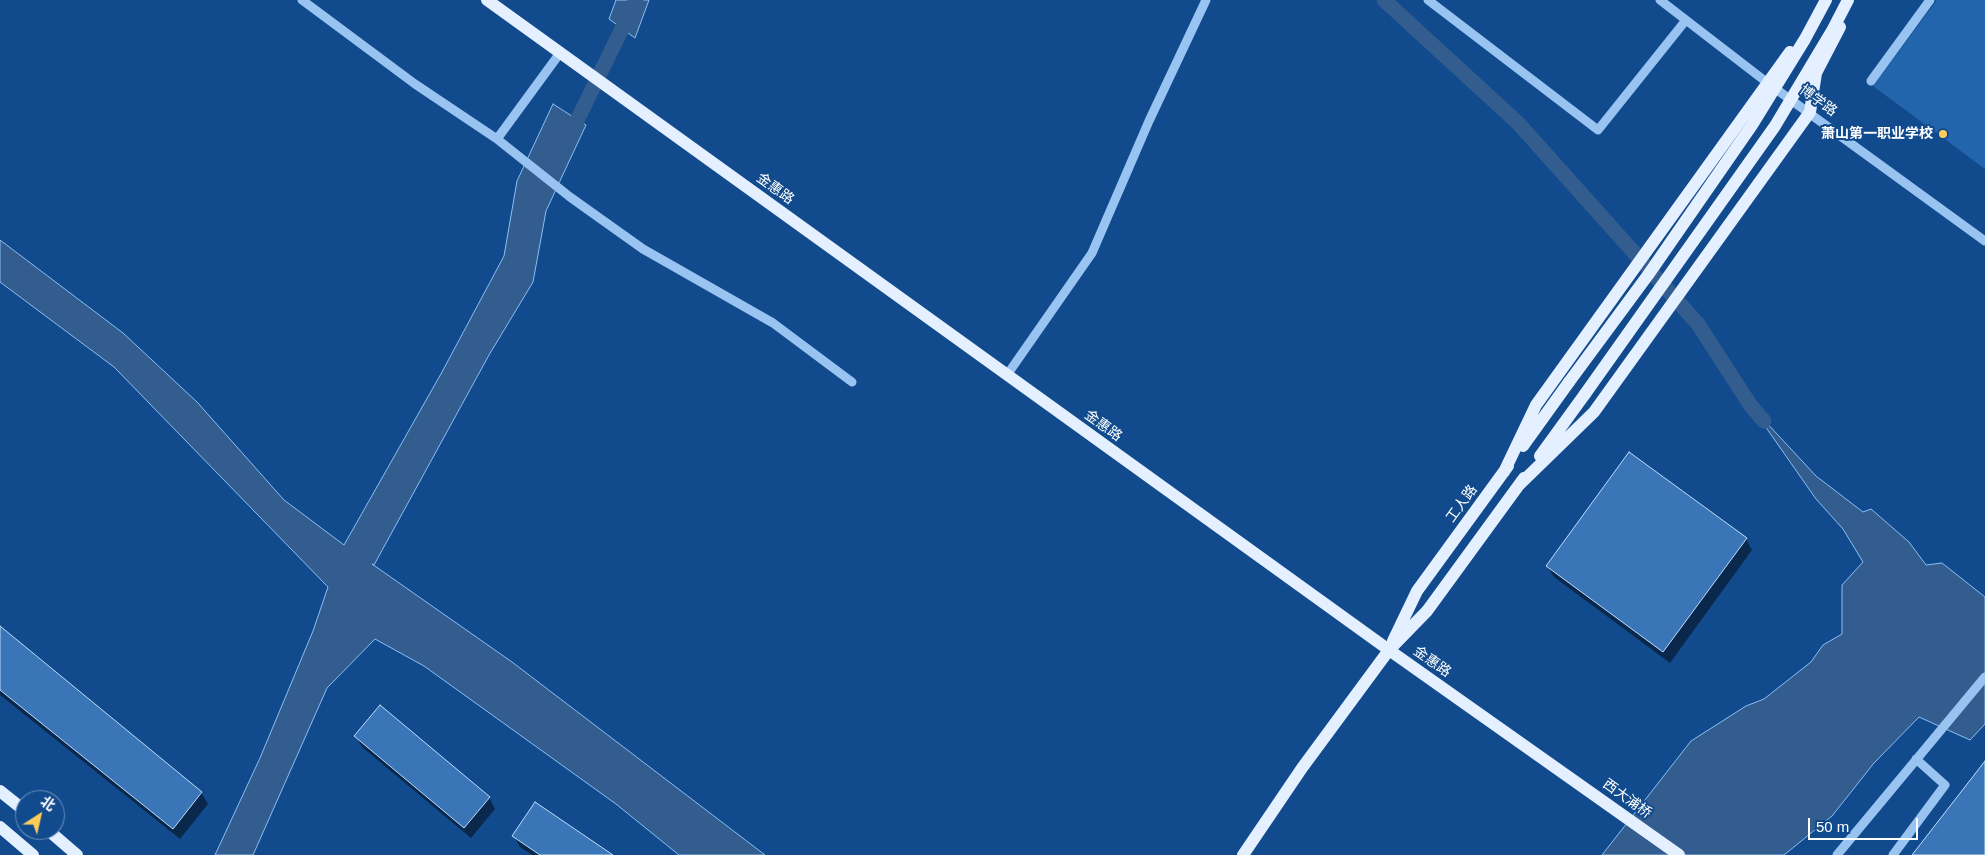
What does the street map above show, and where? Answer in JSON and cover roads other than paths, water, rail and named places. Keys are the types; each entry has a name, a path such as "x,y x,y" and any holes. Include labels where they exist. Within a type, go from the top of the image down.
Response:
{"main road":[{"path":"487,0 560,53"},
{"path":"1504,472 1536,405 1769,84 1801,36 1820,0"},
{"name":"工人路","path":"1389,650 1417,591 1648,275 1752,125 1805,39 1826,0"},
{"path":"1519,485 1594,412 1810,112 1816,73 1851,2"},
{"name":"工人路","path":"1243,855 1302,768 1389,650 1427,611 1585,394 1774,126 1851,2"},
{"name":"金惠路","path":"560,53 1389,650 1557,768"},
{"name":"西大浦桥","path":"1557,768 1679,855"},
{"path":"0,791 15,803"},
{"path":"0,827 28,851 42,855"},
{"path":"60,840 77,855"}],"street":[{"path":"302,0 415,84 497,138 570,197 642,249 773,323 852,382"},
{"path":"1007,375 1092,253 1149,121 1206,0"},
{"path":"1428,0 1598,130 1686,20"},
{"name":"博学路","path":"1660,0 1769,84 1985,241"},
{"path":"1871,81 1930,0"},
{"path":"497,138 560,53"},
{"path":"1837,855 1985,677"},
{"path":"1893,855 1945,785 1916,759"}],"waterway":[{"path":"569,137 636,0"},
{"path":"1384,0 1518,123 1698,324 1751,406 1764,421"}],"place":[{"name":"萧山第一职业学校","path":"1943,134"}]}
